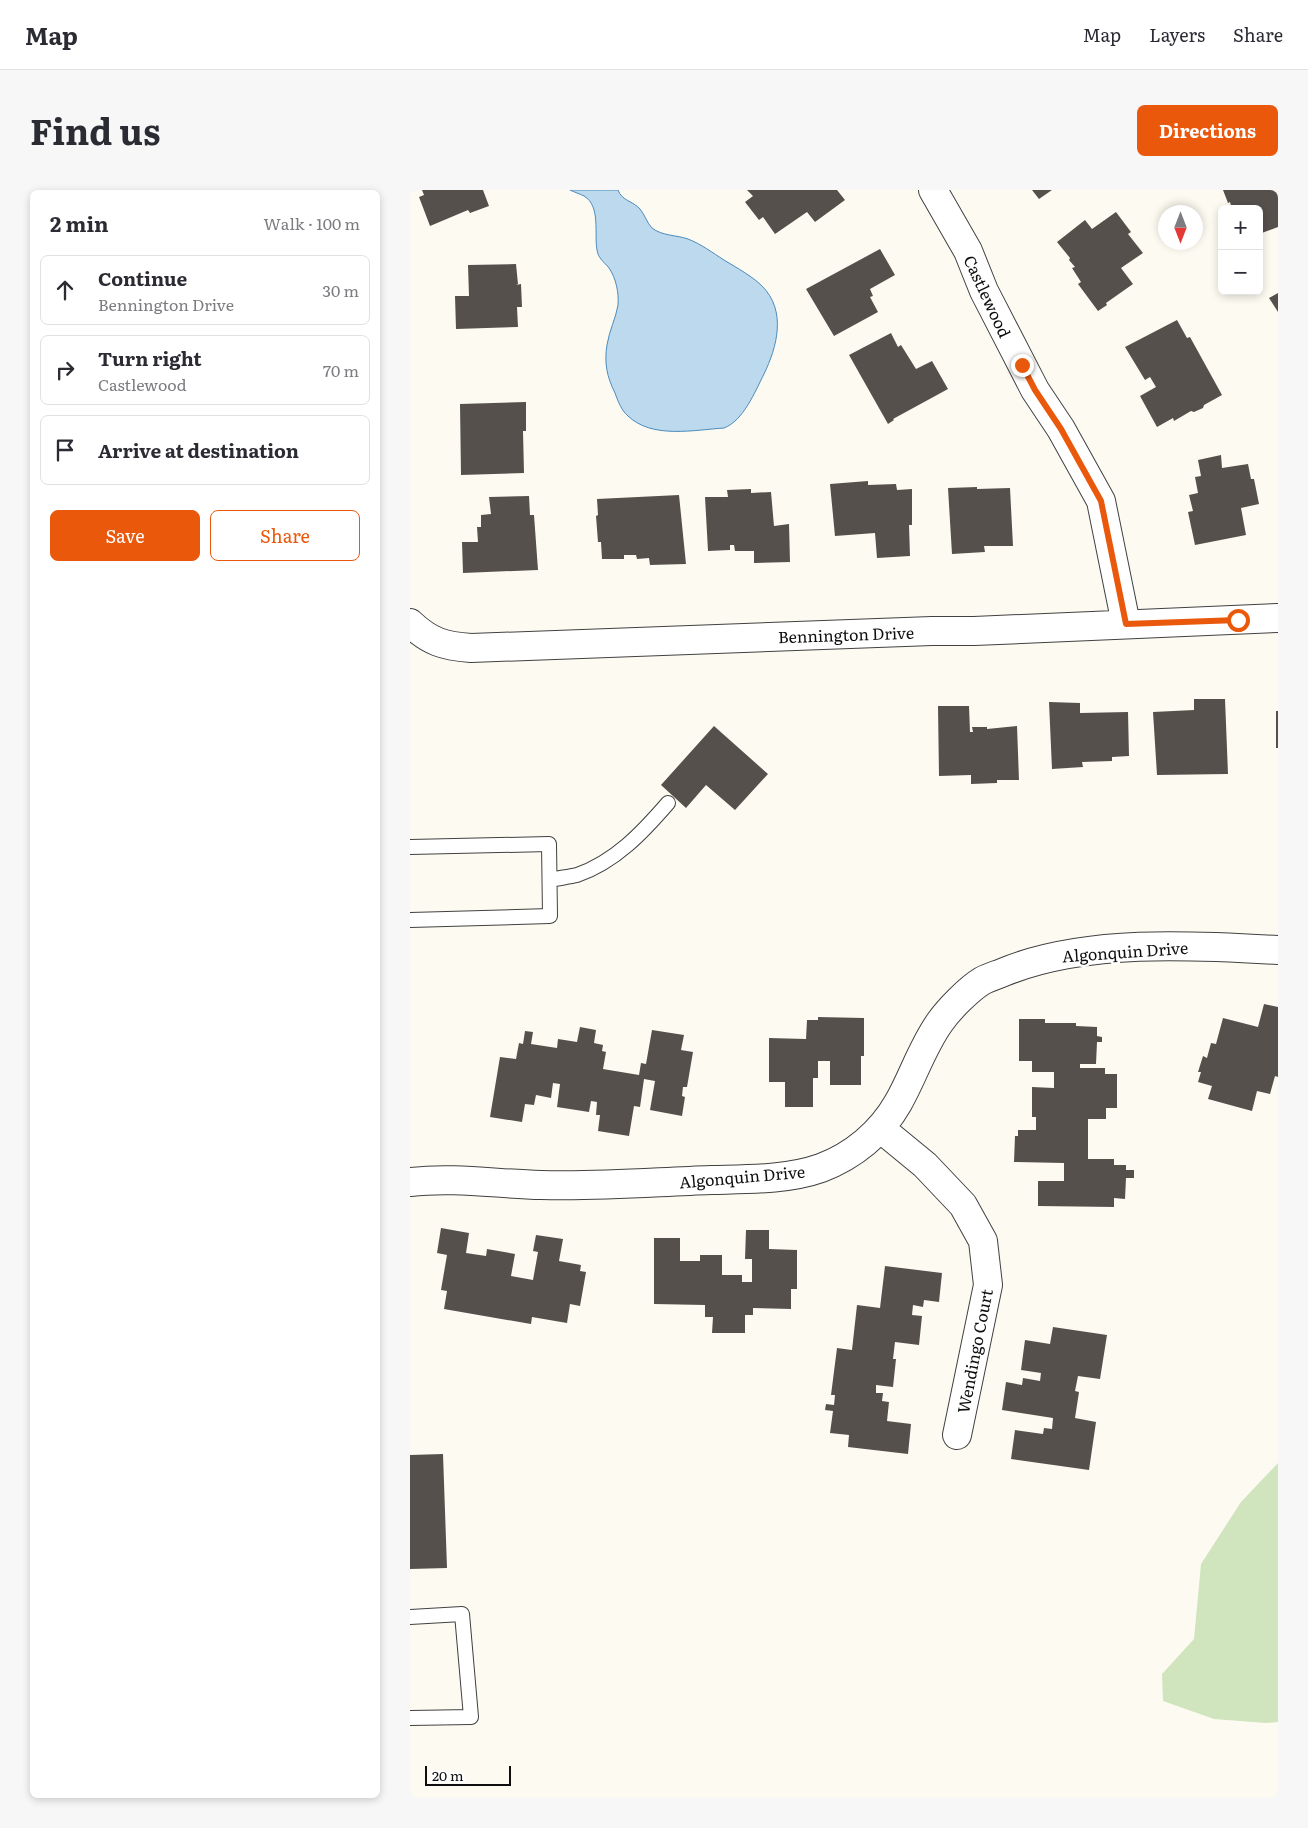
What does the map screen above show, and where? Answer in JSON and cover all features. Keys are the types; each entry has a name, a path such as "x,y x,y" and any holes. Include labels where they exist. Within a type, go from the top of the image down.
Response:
{"street":[{"name":"Castlewood","path":"932,190 968,251 984,291 1035,390 1061,429 1101,501 1126,624"},
{"name":"Bennington Drive","path":"414,627 433,642 451,647 471,648 974,631 1278,618"},
{"name":"Algonquin Drive","path":"410,1182 446,1180 541,1185 590,1185 734,1180 802,1173 823,1167 852,1153 880,1128 897,1104 940,1022 960,1000 981,982 1016,967 1052,957 1110,949 1202,945 1278,950"},
{"name":"Wendingo Court","path":"880,1128 925,1165 963,1205 983,1241 988,1284 957,1435"}],"lane":[{"path":"550,880 575,875 597,866 612,857 647,827 668,803"},
{"path":"410,847 549,844 550,880 550,916 410,920"},
{"path":"410,1616 462,1614 471,1717 410,1718"}],"green space":[{"path":"1278,1463 1278,1722 1266,1723 1214,1719 1163,1701 1162,1674 1194,1639 1201,1564 1241,1502"}],"water":[{"path":"570,190 618,190 625,199 640,209 649,224 656,231 688,239 702,246 754,279 770,296 775,306 777,318 776,341 773,352 764,374 743,413 731,424 724,428 661,430 649,428 638,423 623,411 610,381 606,364 608,340 618,305 617,286 614,276 598,253 593,206 584,196"}],"building":[{"path":"422,190 483,190 489,206 470,213 468,210 430,226 419,197 424,195"},
{"path":"747,190 837,190 845,200 815,222 807,212 775,234 763,217 759,220 745,202 753,196"},
{"path":"1032,190 1052,190 1039,199"},
{"path":"1223,190 1278,190 1278,227 1263,233 1263,205 1231,205 1230,202 1228,203"},
{"path":"1116,212 1131,232 1128,234 1143,253 1121,268 1133,284 1098,311 1078,284 1081,282 1072,268 1075,267 1057,242 1085,220 1092,229"},
{"path":"880,249 895,275 870,289 873,296 870,297 878,312 834,336 806,289"},
{"path":"516,264 518,284 516,285 521,284 522,307 517,307 518,327 456,329 455,296 469,296 468,265"},
{"path":"1278,293 1278,312 1269,298"},
{"path":"1177,320 1187,338 1190,337 1222,395 1204,405 1203,408 1194,412 1191,411 1174,421 1173,418 1157,427 1140,396 1156,387 1150,377 1145,380 1125,347"},
{"path":"891,333 898,347 901,345 916,369 932,361 948,389 893,419 888,424 849,355"},
{"path":"526,402 526,431 523,431 524,473 461,475 460,404"},
{"path":"1221,455 1222,468 1248,464 1251,479 1254,479 1259,504 1241,508 1246,535 1195,545 1188,512 1193,511 1189,495 1198,493 1195,477 1201,476 1198,460"},
{"path":"868,481 868,485 896,484 897,490 912,489 912,525 909,525 910,556 877,558 875,533 835,536 830,484"},
{"path":"977,487 977,489 1010,488 1013,546 984,546 985,552 952,554 948,488"},
{"path":"751,489 751,493 771,492 774,526 789,524 790,562 754,563 754,551 735,551 734,545 730,545 730,550 708,551 705,497 728,497 727,490"},
{"path":"679,495 686,564 650,565 649,558 637,559 636,555 624,555 624,559 602,559 601,542 598,542 597,499"},
{"path":"529,496 530,515 534,515 538,570 463,573 462,542 478,542 477,527 481,527 481,515 491,514 489,497"},
{"path":"1194,699 1225,699 1228,774 1157,775 1153,712 1194,710"},
{"path":"1049,702 1080,703 1080,713 1128,712 1129,756 1112,757 1112,761 1082,762 1083,767 1052,769"},
{"path":"938,706 969,706 970,732 973,732 972,727 987,727 987,729 1017,726 1019,780 997,780 997,783 971,784 971,775 939,776"},
{"path":"1276,711 1278,711 1278,748 1276,748"},
{"path":"714,726 768,774 735,810 706,785 686,808 661,785"},
{"path":"1264,1004 1278,1007 1278,1077 1275,1076 1270,1094 1257,1091 1252,1111 1208,1099 1212,1086 1198,1082 1201,1072 1198,1072 1203,1056 1207,1058 1211,1043 1216,1044 1223,1018 1258,1027"},
{"path":"818,1017 864,1018 864,1056 861,1056 861,1085 830,1085 830,1061 818,1061 818,1078 813,1078 813,1107 785,1107 785,1082 769,1082 769,1038 806,1039 807,1020 818,1020"},
{"path":"1019,1019 1045,1019 1045,1023 1076,1023 1076,1026 1097,1027 1097,1036 1102,1037 1102,1042 1097,1042 1096,1064 1080,1064 1080,1068 1105,1068 1105,1074 1117,1074 1117,1108 1106,1108 1106,1119 1088,1119 1088,1159 1114,1159 1114,1165 1126,1165 1126,1170 1134,1170 1134,1178 1126,1178 1125,1199 1114,1198 1114,1207 1038,1206 1038,1181 1064,1181 1064,1163 1014,1162 1015,1136 1018,1136 1018,1130 1036,1130 1036,1117 1032,1117 1032,1087 1054,1088 1054,1072 1032,1072 1032,1061 1019,1061"},
{"path":"580,1027 596,1030 594,1043 603,1045 602,1051 606,1052 603,1069 639,1075 641,1063 646,1064 652,1030 684,1035 681,1050 693,1052 687,1087 683,1087 682,1096 685,1097 682,1116 650,1110 655,1081 644,1079 640,1107 634,1106 629,1136 598,1131 600,1115 596,1115 597,1102 591,1101 589,1112 557,1107 560,1084 553,1083 551,1098 536,1095 534,1105 525,1104 522,1122 490,1117 500,1057 516,1059 519,1043 523,1044 525,1031 533,1032 531,1044 557,1048 558,1039 577,1042"},
{"path":"441,1228 469,1233 466,1253 486,1256 487,1249 515,1254 511,1276 533,1280 538,1252 533,1251 536,1235 563,1239 559,1261 581,1265 580,1271 586,1272 580,1306 570,1304 567,1323 532,1317 531,1324 444,1309 447,1291 441,1290 447,1255 437,1253"},
{"path":"746,1230 769,1230 769,1249 797,1250 797,1289 791,1289 791,1309 753,1308 753,1315 745,1315 745,1333 712,1333 713,1317 705,1317 705,1305 654,1304 654,1238 680,1238 680,1261 700,1261 700,1255 722,1255 722,1275 742,1275 742,1282 752,1282 752,1259 745,1259"},
{"path":"885,1266 942,1273 939,1302 924,1300 923,1307 913,1305 912,1315 922,1316 919,1345 895,1342 893,1359 896,1359 893,1387 876,1385 876,1393 883,1393 882,1401 889,1402 887,1421 911,1424 908,1454 848,1447 849,1435 830,1433 833,1411 825,1410 826,1404 834,1405 835,1395 831,1395 837,1348 852,1350 857,1305 880,1308"},
{"path":"1053,1327 1107,1335 1100,1379 1078,1376 1075,1391 1079,1392 1075,1418 1096,1422 1089,1470 1011,1459 1015,1430 1043,1434 1044,1428 1052,1429 1053,1418 1002,1410 1006,1382 1022,1385 1023,1378 1040,1381 1041,1373 1021,1370 1025,1340 1050,1344"},
{"path":"443,1454 447,1568 410,1569 410,1455"}],"route":[{"path":"1022,365 1035,390 1061,429 1101,501 1126,624 1238,620"}]}
